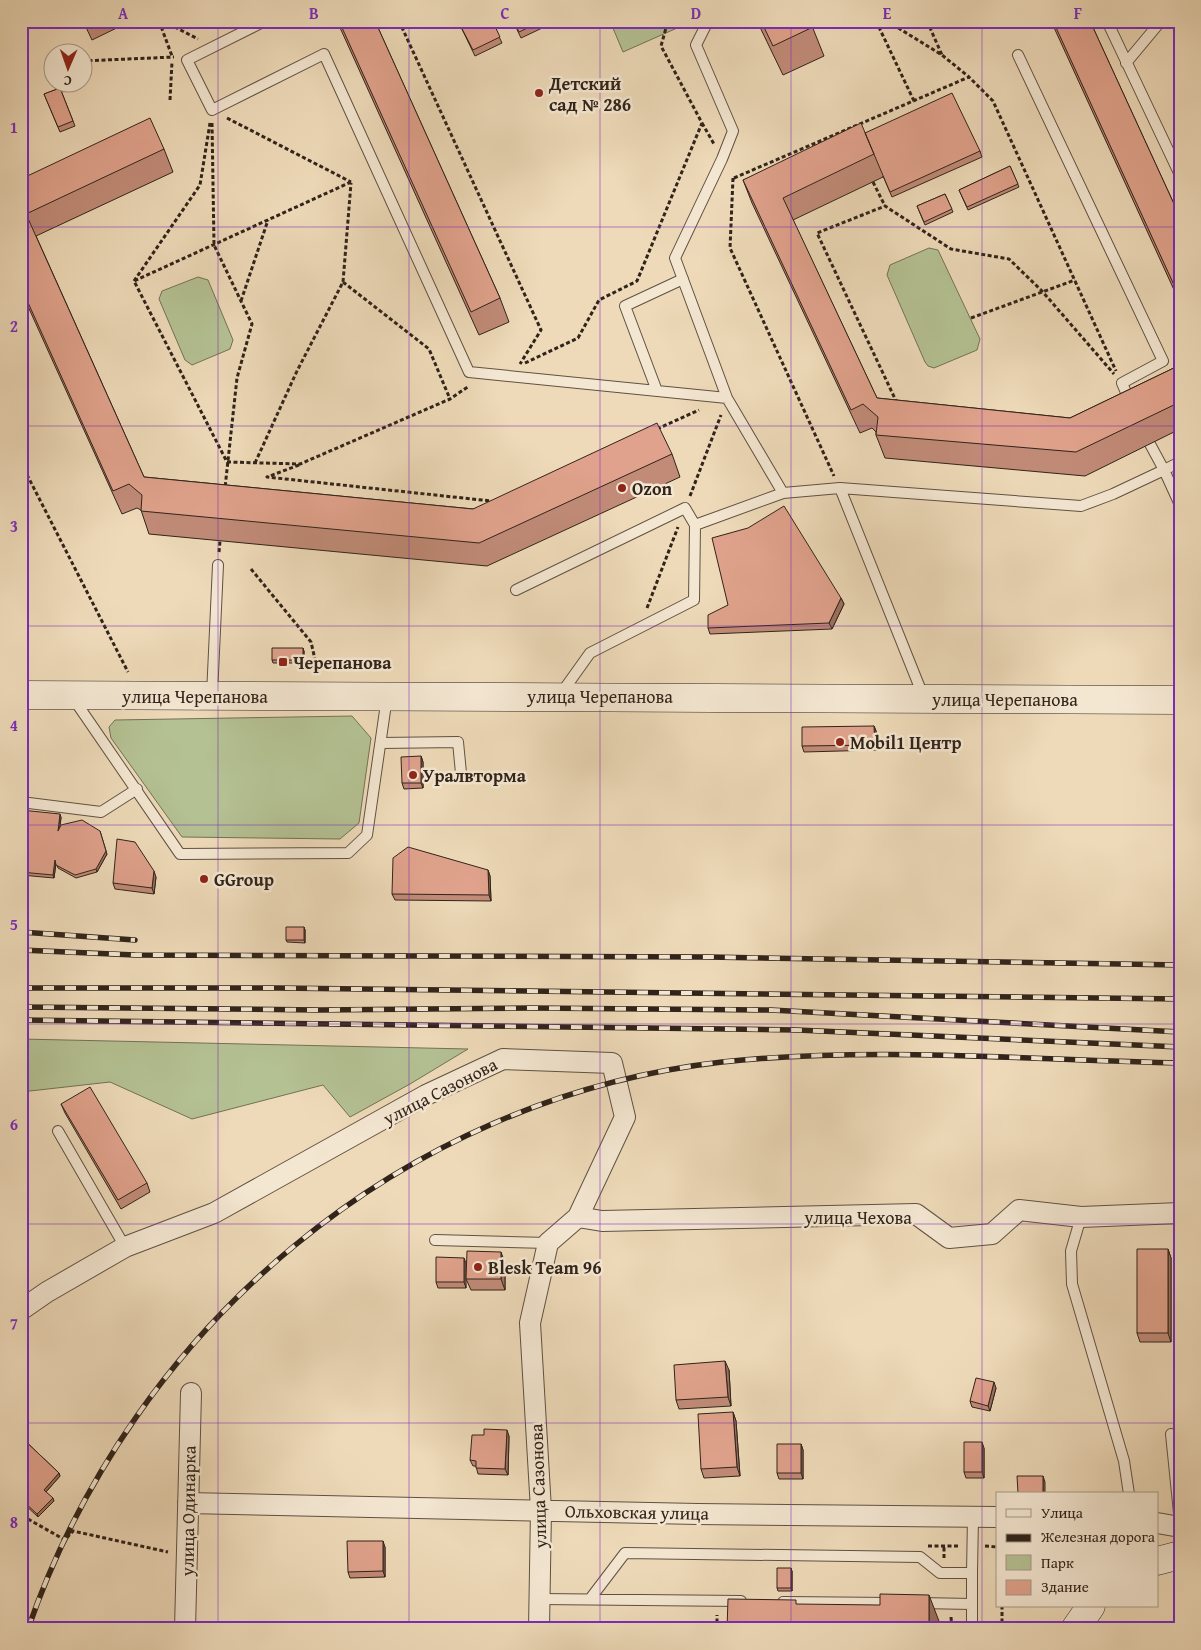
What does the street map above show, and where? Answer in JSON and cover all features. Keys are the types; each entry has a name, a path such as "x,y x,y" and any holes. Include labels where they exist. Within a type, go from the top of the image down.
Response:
{"main road":[{"name":"улица Черепанова","path":"21,695 73,697 558,696 1180,700"},
{"path":"1158,1561 1180,1555"},
{"path":"1076,1629 1090,1608"}],"street":[{"name":"улица Сазонова","path":"21,1310 47,1292 125,1247 214,1213 426,1095 503,1059 612,1063 625,1117 578,1217 548,1243 530,1323 541,1510 539,1629"},
{"name":"улица Чехова","path":"578,1217 602,1221 916,1214 949,1238 992,1234 1020,1210 1081,1217 1180,1213"},
{"name":"улица Одинарка","path":"185,1629 191,1393"},
{"name":"Ольховская улица","path":"188,1503 996,1518"},
{"path":"1158,1523 1180,1527"}],"lane":[{"path":"265,21 187,60 212,110 324,54 469,372 728,398"},
{"path":"708,21 696,45 732,131 722,159 675,258 728,398 783,493"},
{"path":"1107,21 1180,175"},
{"path":"1126,63 1161,21"},
{"path":"1018,55 1163,361 1122,383 1135,414"},
{"path":"657,391 625,306 683,279"},
{"path":"1150,444 1180,505"},
{"path":"695,525 783,493 840,488 1081,506 1113,494 1180,462"},
{"path":"840,488 925,699"},
{"path":"516,590 685,508 695,525 694,600 590,653 558,696"},
{"path":"212,696 218,565"},
{"path":"73,697 180,854 348,853 367,835 388,696"},
{"path":"381,743 458,742 461,773"},
{"path":"21,802 101,812 137,789"},
{"path":"58,1131 125,1247"},
{"path":"1081,1217 1071,1251 1072,1284 1124,1461 1129,1492"},
{"path":"435,1240 548,1243"},
{"path":"1171,1434 1180,1522"},
{"path":"972,1629 973,1517"},
{"path":"590,1600 625,1554 920,1557 940,1573 972,1573"},
{"path":"540,1599 747,1601"},
{"path":"776,1602 972,1604"}],"path":[{"path":"161,21 213,47"},
{"path":"161,21 172,56 170,100"},
{"path":"399,21 541,330 518,366 578,338 599,300 637,282 702,123"},
{"path":"663,21 666,28 661,46 734,178 730,248 840,488"},
{"path":"666,28 680,21"},
{"path":"876,21 914,101"},
{"path":"887,21 942,55 969,77 993,101 1122,383"},
{"path":"927,21 942,55"},
{"path":"92,60 172,56 187,60"},
{"path":"734,178 969,77"},
{"path":"212,110 351,182"},
{"path":"212,110 214,245 252,324 237,378 225,489"},
{"path":"134,281 200,185 212,110"},
{"path":"848,129 852,136"},
{"path":"134,281 351,182"},
{"path":"255,463 297,371 343,282 351,182"},
{"path":"873,182 885,206 951,249 1009,259 1042,291 1122,383"},
{"path":"885,206 817,233 898,405"},
{"path":"241,302 268,220"},
{"path":"971,318 1075,280"},
{"path":"134,281 227,462"},
{"path":"343,282 429,349 450,399"},
{"path":"487,374 450,399 267,477 490,502 499,498"},
{"path":"654,430 728,398"},
{"path":"227,462 300,464"},
{"path":"21,463 128,672"},
{"path":"251,569 311,642 317,668"},
{"path":"28,1519 65,1540 73,1531 186,1556"},
{"path":"1002,1608 1002,1629"},
{"path":"717,1615 717,1629"},
{"path":"1121,1623 1124,1629"}],"green space":[{"path":"610,21 693,21 623,52"},
{"path":"929,248 938,250 980,339 977,350 934,368 928,366 925,362 887,275 890,265"},
{"path":"198,277 208,280 233,340 230,349 192,365 185,360 159,299 162,291"},
{"path":"352,716 371,738 359,823 340,839 182,837 111,738 109,727 115,720"},
{"path":"21,1039 468,1049 350,1117 323,1085 192,1119 110,1082 21,1092"}],"building":[{"path":"339,21 375,21 500,298 471,312"},
{"path":"458,21 494,21 500,37 473,50"},
{"path":"514,21 542,21 519,32"},
{"path":"761,21 810,21 813,27 773,46"},
{"path":"1053,21 1090,21 1180,217 1180,298"},
{"path":"62,92 73,121 58,127 44,94"},
{"path":"952,93 980,151 890,192 865,133"},
{"path":"150,118 164,149 26,214 144,477 473,509 657,423 672,454 479,543 141,511 142,495 129,484 113,491 21,287 21,179"},
{"path":"861,123 874,154 783,198 877,398 1070,418 1180,365 1180,402 1076,452 876,435 878,417 863,404 851,410 743,180"},
{"path":"1010,166 1018,184 967,207 959,190"},
{"path":"945,194 952,209 924,222 917,206"},
{"path":"784,506 841,598 829,623 708,628 708,615 728,605 712,538 748,528"},
{"path":"272,648 303,648 303,660 272,660"},
{"name":"Mobil1 Центр","path":"874,726 875,745 802,746 802,727"},
{"name":"Уралвторма","path":"421,756 421,783 402,783 401,757"},
{"path":"21,810 60,814 58,831 61,825 82,820 100,831 106,851 96,869 75,875 56,865 55,860 53,875 21,872"},
{"path":"117,839 135,842 154,871 152,888 113,883"},
{"path":"408,847 488,870 489,895 392,894 393,858"},
{"path":"286,927 304,927 304,940 286,940"},
{"path":"90,1087 147,1183 118,1200 61,1104"},
{"path":"1137,1249 1168,1249 1168,1333 1137,1333"},
{"path":"467,1251 501,1252 501,1279 466,1279"},
{"path":"436,1257 464,1258 464,1282 436,1282"},
{"path":"725,1361 728,1397 676,1400 674,1365"},
{"path":"976,1378 994,1382 988,1406 970,1401"},
{"path":"733,1412 737,1467 701,1469 698,1414"},
{"path":"484,1429 507,1430 505,1469 476,1468 476,1461 470,1460 472,1435 484,1435"},
{"path":"21,1437 59,1473 44,1490 53,1498 37,1514 21,1499"},
{"path":"964,1442 982,1442 982,1472 964,1472"},
{"path":"777,1444 801,1444 801,1473 777,1473"},
{"path":"1017,1476 1043,1476 1043,1492 1018,1492"},
{"path":"347,1541 383,1541 383,1571 348,1572"},
{"path":"777,1568 791,1568 791,1588 777,1588"},
{"path":"880,1594 929,1595 929,1629 727,1629 728,1599 796,1600 796,1604 880,1605"}],"railway":[{"path":"21,932 135,940"},
{"path":"21,950 135,955 708,957 1180,965"},
{"path":"21,988 277,988 1180,999"},
{"path":"21,1007 319,1010 530,1008 771,1010 1180,1032"},
{"path":"21,1020 797,1030 1180,1047"},
{"path":"28,1629 75,1519 135,1418 209,1326 294,1246 390,1178 494,1123 605,1084 722,1062 779,1057 894,1054 1180,1063"}],"place":[{"name":"Детский сад № 286","path":"539,93"},
{"name":"Ozon","path":"622,488"},
{"name":"Черепанова","path":"283,662"},
{"name":"Mobil1 Центр","path":"840,742"},
{"name":"Уралвторма","path":"413,775"},
{"name":"GGroup","path":"204,879"},
{"name":"Blesk Team 96","path":"478,1267"}]}
